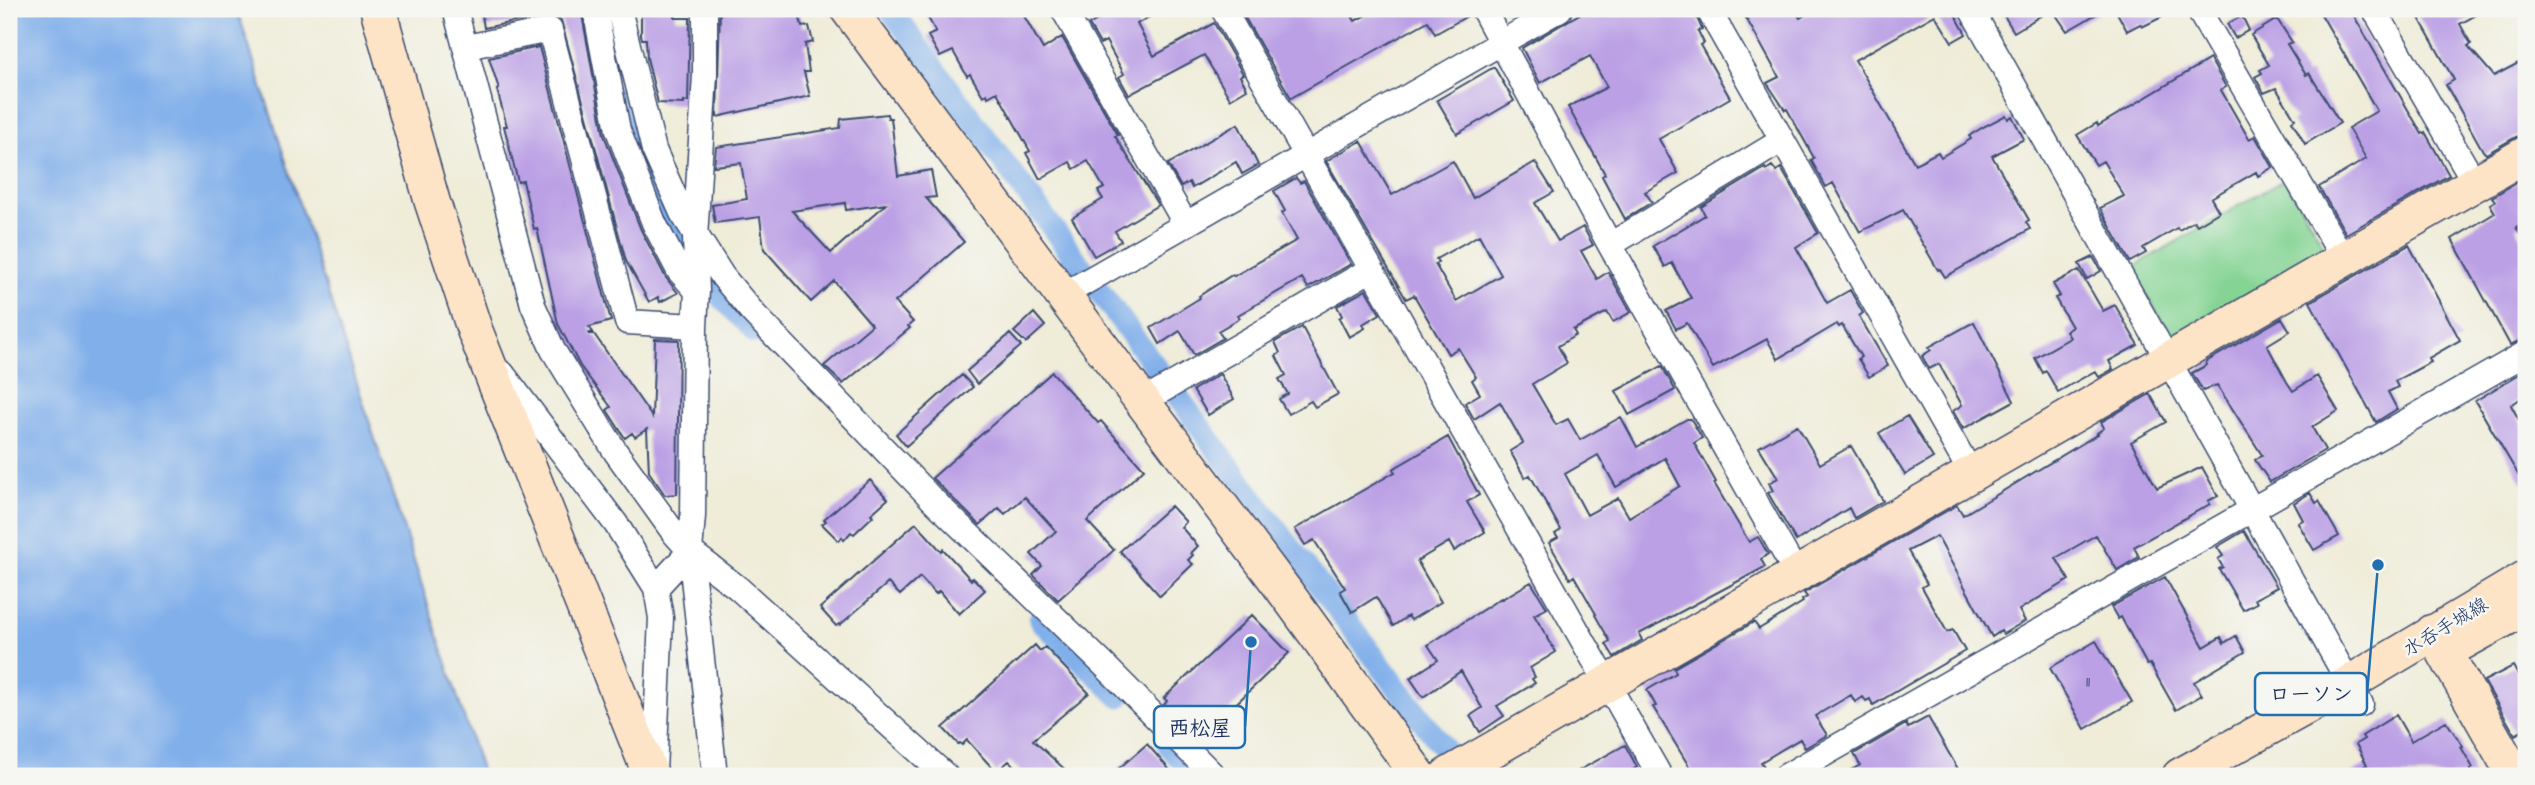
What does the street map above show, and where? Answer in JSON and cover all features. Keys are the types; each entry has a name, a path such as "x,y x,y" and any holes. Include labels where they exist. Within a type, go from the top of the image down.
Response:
{"street":[{"path":"379,9 432,201 475,331 652,776"},
{"path":"455,9 533,305 553,350 615,451 662,518 690,551 738,588 946,776"},
{"path":"595,9 618,130 654,223 678,271 697,285"},
{"path":"619,9 654,150 696,242 723,277 754,314 894,460 1214,776"},
{"path":"705,9 705,75 696,242 693,516 690,551 715,776"},
{"path":"848,9 1292,601 1419,776"},
{"path":"1063,9 1185,223"},
{"path":"1223,9 1660,776"},
{"path":"1483,9 1610,245 1796,573"},
{"path":"1063,295 1560,9"},
{"path":"1708,9 1971,473"},
{"path":"1970,9 2354,694"},
{"path":"2198,9 2343,258"},
{"path":"2374,9 2475,183"},
{"path":"466,47 550,30 627,322 695,326"},
{"path":"1610,245 1781,141"},
{"path":"1447,776 2526,154"},
{"path":"1142,402 1370,270"},
{"path":"475,331 514,390 616,524 656,588 661,618 652,776"},
{"path":"1786,776 2526,354"},
{"path":"656,588 690,551"},
{"name":"水呑手城線","path":"2230,776 2354,694 2440,642 2526,578"},
{"name":"水呑手城線","path":"2440,642 2526,607"},
{"path":"2440,642 2515,776"},
{"name":"水呑手城線","path":"2179,776 2354,694"}],"green space":[{"path":"2285,179 2328,253 2174,342 2131,268"}],"water":[{"path":"9,9 237,9 483,776 9,776"}],"building":[{"path":"481,9 581,9 604,135 641,230 666,278 678,293 660,302 658,297 649,302 626,261 561,20 547,15 484,28"},
{"path":"641,9 675,9 675,18 690,18 688,102 684,101 684,104 658,103 647,58 646,39 642,39 641,35"},
{"path":"720,9 798,9 802,27 809,26 813,42 805,44 809,72 804,72 810,96 717,117"},
{"path":"923,9 1020,9 1043,49 1062,37 1118,135 1115,136 1158,205 1115,231 1121,241 1094,256 1072,218 1103,199 1098,191 1104,188 1088,161 1074,169 1070,162 1040,179 1026,153 1030,151 997,92 988,97 987,94 983,96 970,74 967,76 953,51 940,57 928,36 936,32"},
{"path":"1096,9 1163,9 1137,24 1154,56 1214,23 1243,74 1240,76 1247,89 1230,99 1204,55 1129,95 1119,77 1124,74 1106,41 1100,44 1089,25 1102,17"},
{"path":"1260,9 1348,9 1355,21 1377,9 1468,9 1469,15 1435,34 1428,21 1291,98 1245,18"},
{"path":"1588,9 1693,9 1702,29 1698,31 1704,43 1700,45 1730,98 1659,139 1678,173 1645,192 1652,202 1625,219 1602,176 1605,174 1568,107 1607,87 1590,56 1540,83 1522,48"},
{"path":"1741,9 1795,9 1800,18 1815,9 1952,9 1966,34 1952,42 1935,15 1855,60 1915,164 1938,152 1941,157 1971,139 1969,136 1983,127 2006,115 2008,119 2012,116 2024,139 1992,156 2029,220 2026,222 2030,229 1945,277 1940,269 1938,270 1903,210 1860,232 1833,183 1826,187 1811,160 1814,158 1787,109 1785,110 1767,83 1779,77"},
{"path":"2000,9 2052,9 2014,32"},
{"path":"2052,9 2105,9 2067,31"},
{"path":"2115,9 2178,9 2142,27 2140,24 2127,31"},
{"path":"2318,9 2350,9 2422,134 2425,132 2449,175 2346,234 2319,187 2366,159 2348,128 2377,111"},
{"path":"2414,9 2487,9 2460,24 2471,44 2468,46 2494,76 2526,59 2526,134 2486,154 2483,151 2446,85 2454,80"},
{"path":"2242,16 2249,30 2235,38 2227,24"},
{"path":"2277,19 2292,42 2287,44 2306,75 2309,73 2340,123 2305,144 2292,121 2295,119 2276,88 2264,93 2255,77 2269,65 2251,35"},
{"path":"539,47 611,321 589,327 593,332 588,334 594,334 652,417 655,339 679,340 677,494 665,495 649,472 647,429 635,437 632,433 625,438 607,410 611,407 580,366 558,324 537,228 534,229 523,181 518,182 504,126 507,126 497,90 499,89 489,58"},
{"path":"2210,59 2226,87 2221,90 2249,139 2255,136 2273,167 2258,176 2256,172 2211,198 2219,212 2197,225 2194,221 2179,230 2177,228 2143,248 2146,253 2130,262 2100,208 2124,196 2103,161 2096,165 2077,135 2097,123 2098,126"},
{"path":"1494,67 1514,101 1457,134 1437,100"},
{"path":"887,114 888,118 891,118 898,176 931,170 936,197 926,198 964,242 895,302 913,322 908,326 910,328 843,384 824,366 872,325 834,281 811,302 764,249 760,217 715,223 712,205 747,199 741,163 714,166 716,147 840,128 841,119","holes":["845,203 846,210 886,204 831,253 792,211"]},
{"path":"1238,124 1258,165 1242,174 1236,162 1192,188 1189,182 1181,187 1168,164"},
{"path":"1361,141 1392,195 1453,161 1473,198 1535,162 1554,192 1535,203 1558,241 1583,227 1593,245 1581,251 1597,279 1608,272 1631,312 1613,322 1607,312 1573,330 1576,335 1558,346 1567,363 1532,384 1556,425 1568,419 1580,440 1621,417 1637,447 1691,419 1702,438 1694,443 1716,482 1714,483 1749,542 1758,537 1768,554 1761,559 1765,567 1639,634 1642,640 1614,657 1606,644 1610,641 1596,614 1574,576 1570,579 1549,543 1558,538 1555,534 1561,530 1530,475 1525,478 1510,451 1523,443 1500,402 1474,419 1465,403 1480,394 1472,380 1476,377 1458,348 1448,354 1414,295 1406,299 1326,161","holes":["1479,235 1501,275 1456,301 1435,264 1438,262 1436,259","1598,455 1616,487 1665,458 1680,486 1629,517 1618,498 1587,515 1565,474"]},
{"path":"1772,166 1776,171 1781,168 1818,233 1796,247 1827,303 1850,290 1863,313 1859,316 1888,366 1869,377 1858,359 1861,357 1842,325 1839,327 1837,324 1778,359 1767,339 1713,368 1687,323 1676,329 1666,311 1691,298 1672,263 1665,267 1653,246 1705,215 1701,207"},
{"path":"2526,177 2526,221 2516,227 2525,243 2523,245 2526,251 2526,338 2510,345 2452,239 2495,213 2490,204 2495,201 2492,197"},
{"path":"1296,178 1300,183 1304,181 1351,264 1308,288 1302,278 1238,315 1240,318 1218,331 1223,338 1194,355 1180,331 1160,344 1151,328 1232,275 1297,240 1282,213 1285,211 1274,191"},
{"path":"2409,245 2460,340 2429,358 2431,362 2395,381 2398,387 2388,392 2397,409 2376,422 2310,302"},
{"path":"2093,257 2101,271 2087,279 2079,264"},
{"path":"2079,270 2103,311 2115,305 2138,345 2109,361 2113,369 2099,377 2095,371 2058,392 2035,358 2070,338 2066,331 2072,327 2055,298 2060,296 2053,284"},
{"path":"1366,290 1380,314 1363,324 1365,328 1349,337 1339,318 1342,316 1337,306"},
{"path":"1034,313 1045,326 1026,343 1014,332"},
{"path":"2282,318 2290,331 2267,345 2287,382 2293,391 2317,376 2338,411 2312,427 2325,450 2270,482 2255,460 2262,455 2217,385 2203,391 2192,373"},
{"path":"1974,322 2014,401 1963,429 1953,411 1962,405 1939,364 1929,369 1922,356 1931,350 1929,347"},
{"path":"1302,327 1338,394 1315,407 1311,401 1288,414 1279,399 1288,394 1279,379 1286,375 1276,356 1280,353 1275,342"},
{"path":"1010,334 1021,346 977,384 967,371"},
{"path":"1662,366 1675,390 1629,415 1616,391"},
{"path":"2526,370 2526,395 2511,405 2526,433 2526,488 2475,401"},
{"path":"1052,372 1144,469 1087,521 1114,550 1058,600 1033,575 1042,566 1031,554 1056,531 1025,497 1005,514 999,508 980,525 932,478"},
{"path":"1220,374 1234,399 1208,415 1193,390"},
{"path":"962,375 973,387 906,446 896,434"},
{"path":"2150,394 2166,422 2131,442 2157,488 2202,467 2218,496 2208,501 2210,504 2134,547 2139,557 2117,570 2096,535 2056,558 2069,580 2019,610 2025,621 1992,637 1937,536 1908,551 1927,584 1922,587 1947,632 1953,630 1965,651 1873,705 1870,699 1866,701 1863,697 1855,702 1851,695 1815,716 1827,735 1805,748 1800,739 1761,762 1770,776 1695,776 1653,707 1656,706 1647,690 1676,673 1674,668 1754,622 1759,629 1803,602 1807,597 1804,593 1957,505 1963,515 2098,434 2104,428 2101,422"},
{"path":"1907,416 1933,458 1905,475 1879,433"},
{"path":"1797,425 1820,464 1851,446 1883,501 1854,518 1849,508 1796,541 1768,493 1773,491 1769,483 1778,478 1759,447"},
{"path":"1448,437 1479,495 1467,502 1485,532 1454,551 1449,542 1417,561 1441,602 1411,620 1408,616 1393,626 1376,597 1352,612 1340,591 1345,588 1314,540 1305,545 1295,529 1395,472 1393,469"},
{"path":"870,480 888,499 854,534 851,532 844,540 842,537 839,541 822,524 826,521 824,519"},
{"path":"2310,493 2316,503 2319,501 2339,536 2314,550 2298,523 2303,520 2294,503"},
{"path":"1171,506 1186,522 1181,527 1198,546 1188,560 1193,564 1160,596 1120,551"},
{"path":"916,523 941,551 943,549 971,580 973,578 985,590 959,614 939,591 936,594 920,577 900,595 888,583 836,626 820,608"},
{"path":"2244,531 2277,587 2255,599 2257,603 2243,610 2219,569 2223,567 2218,559 2223,556 2217,547"},
{"path":"2165,577 2204,647 2221,637 2224,643 2236,636 2245,652 2194,682 2202,695 2176,710 2121,617 2118,619 2111,607"},
{"path":"1531,582 1547,608 1534,615 1556,652 1530,668 1535,683 1497,706 1504,716 1480,732 1470,716 1482,708 1461,671 1423,697 1410,678 1438,660 1428,645"},
{"path":"1252,615 1289,653 1199,739 1164,705 1167,701 1164,698"},
{"path":"2096,641 2132,702 2085,729 2050,668"},
{"path":"1035,645 1040,651 1045,647 1089,693 1033,740 1072,776 1026,776 1009,761 996,772 967,740 962,745 958,744 943,728"},
{"path":"2513,666 2526,689 2526,729 2515,735 2484,681"},
{"path":"2396,715 2411,741 2446,721 2463,746 2461,747 2473,768 2470,770 2474,776 2346,776 2367,765 2356,744 2364,739 2362,736"},
{"path":"1928,717 1962,776 1841,776 1860,765 1854,754 1906,724 1908,728"},
{"path":"1147,744 1175,776 1110,776"},
{"path":"1625,745 1637,767 1634,769 1637,776 1569,776"}],"waterway":[{"path":"890,9 1255,501 1465,776"},
{"path":"624,98 643,164 673,232 697,269 755,332"},
{"path":"1040,620 1119,696"},
{"path":"1168,744 1195,776"}],"place":[{"name":"ローソン","path":"2378,565"},
{"name":"西松屋","path":"1251,642"}]}
